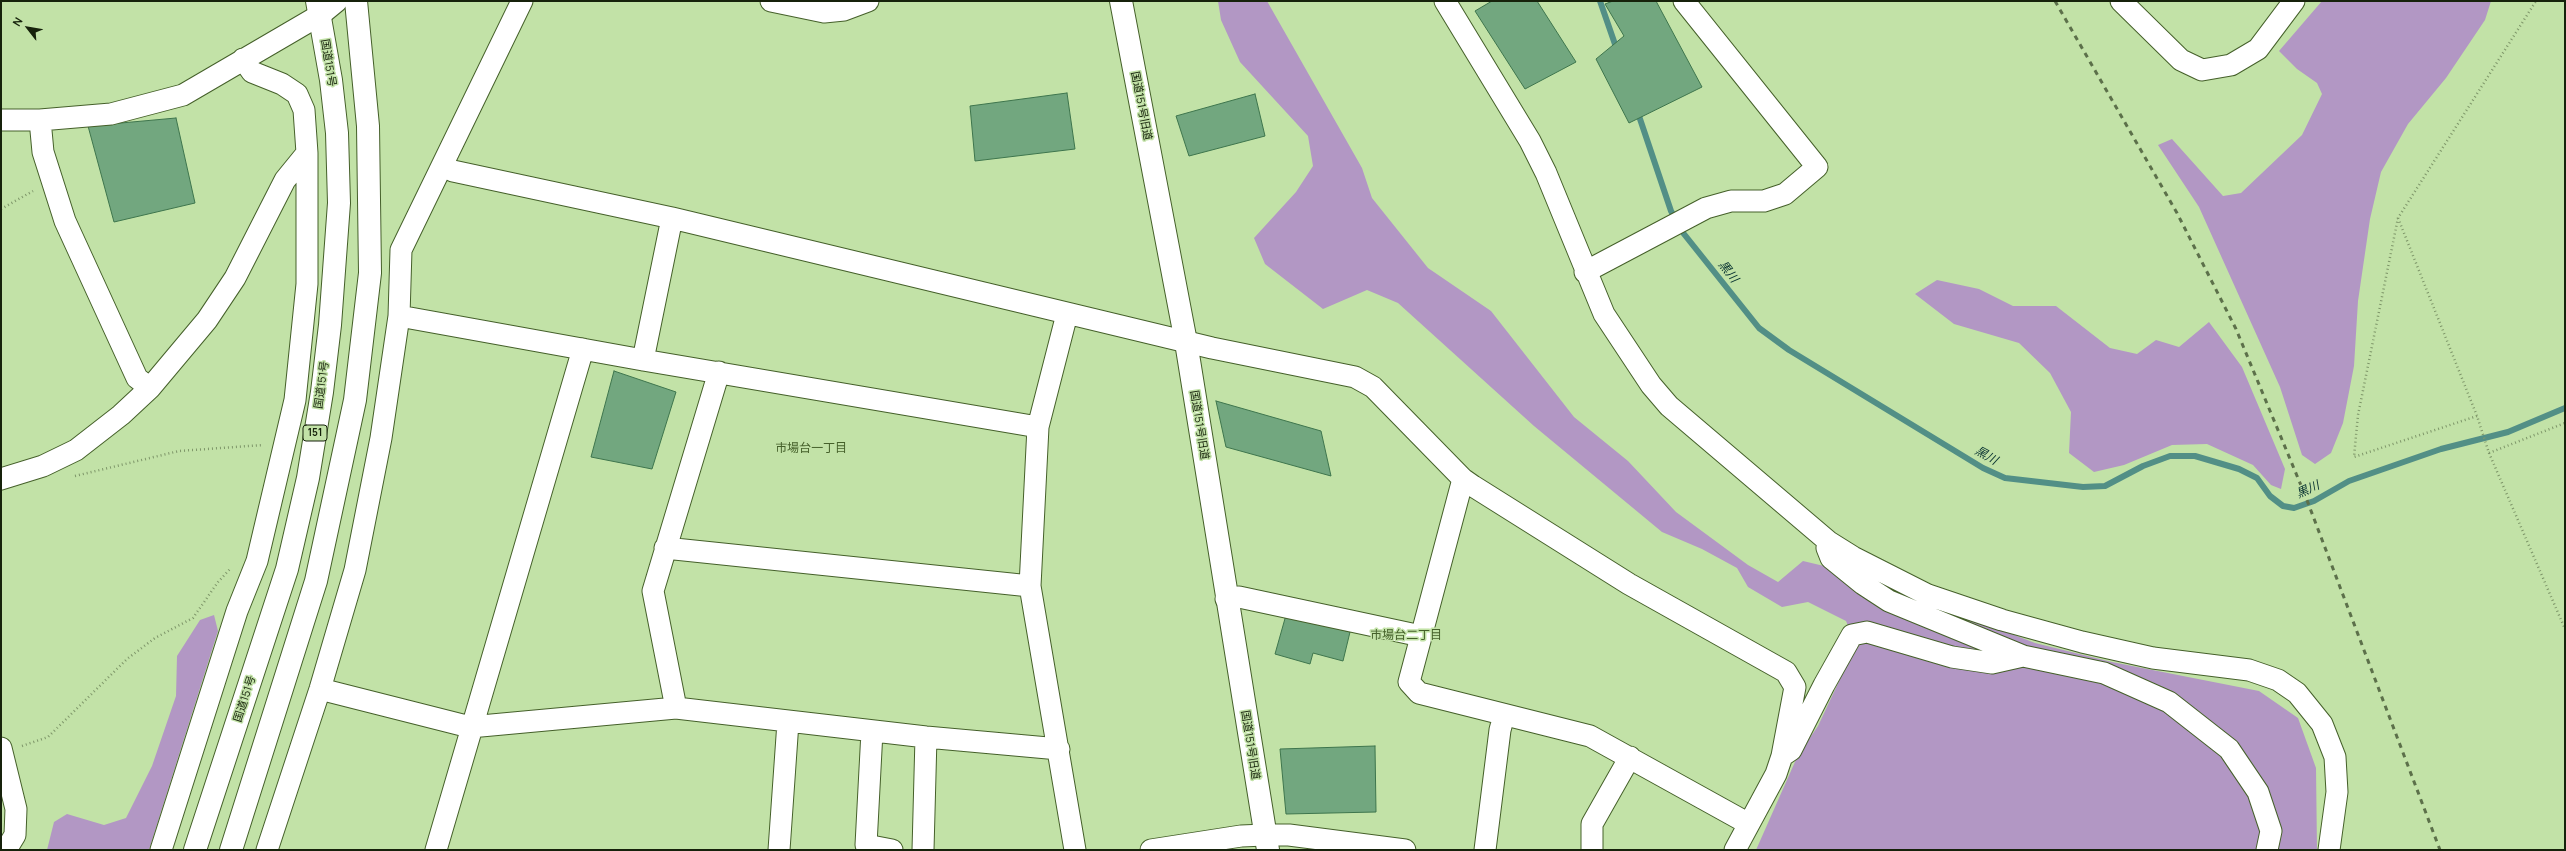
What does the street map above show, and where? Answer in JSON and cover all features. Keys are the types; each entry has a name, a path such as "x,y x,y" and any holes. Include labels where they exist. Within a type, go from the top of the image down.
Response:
{"main road":[{"path":"231,850 316,581 355,400 370,273 368,126 356,1"},
{"name":"国道151号旧道","path":"1121,1 1186,342 1266,842"},
{"name":"国道151号","path":"195,850 287,569 308,478 322,392 330,325 339,203 337,133 331,80 319,8"}],"street":[{"path":"1,120 40,120 111,114 184,95 243,59 319,8 337,1"},
{"path":"267,850 320,688 356,570 381,438 399,316 401,250 522,1"},
{"path":"771,1 824,12 844,10 868,1"},
{"path":"1445,1 1530,141 1546,173 1585,272 1604,314 1651,385 1669,406 1829,542 1853,557 1928,595 2002,620 2082,642 2153,658 2249,670 2278,680 2297,693 2322,724 2335,757 2337,792 2330,850"},
{"path":"1585,272 1706,208 1731,201 1764,201 1785,194 1817,167 1684,1"},
{"path":"2120,1 2181,60 2202,70 2231,65 2258,49 2294,1"},
{"path":"161,850 237,611 258,557 295,400 307,284 307,153 304,110 297,94 282,84 252,72 243,59"},
{"path":"40,120 43,152 65,221 137,378 150,388"},
{"path":"1,479 43,466 76,450 121,415 150,388 219,302 235,278 285,180 307,153"},
{"path":"442,166 453,171 672,218 1186,342 1355,377 1373,387 1463,479 1629,584 1786,672 1795,687 1782,756 1776,774 1735,850"},
{"path":"643,360 672,218"},
{"path":"1067,314 1038,427 1030,586 1060,749 1075,850"},
{"path":"399,316 643,360 1038,427"},
{"path":"436,850 470,728 583,349"},
{"path":"676,708 653,591 664,548 719,372"},
{"path":"1463,479 1409,682 1419,693 1590,736 1750,824"},
{"path":"1829,542 1826,550 1831,558 1863,584 1889,601 2023,656 2104,673 2169,702 2229,749 2258,792 2271,831 2267,850"},
{"path":"664,548 1030,586"},
{"path":"1226,599 1239,597 1421,636"},
{"path":"1782,756 1791,750 1852,635 1867,632 1952,657 1992,663 2023,656"},
{"path":"320,688 470,728 676,708 926,737 1060,749"},
{"path":"1485,850 1500,730 1504,715"},
{"path":"779,850 788,722"},
{"path":"872,731 866,844 892,850"},
{"path":"923,850 926,737"},
{"path":"2,757 16,809 15,835 6,850"},
{"path":"1592,850 1592,824 1630,757"},
{"path":"1151,850 1241,836 1266,842 1289,835 1405,850"}],"path":[{"path":"2477,416 2354,457 2358,415 2398,218 2536,1"},
{"path":"1,209 35,190"},
{"path":"2398,218 2477,416 2489,452 2565,629"},
{"path":"2489,452 2565,422"},
{"path":"72,476 179,452 269,445 284,450"},
{"path":"2,757 48,737 127,659 155,638 192,618 218,582 236,563 247,557 258,557"}],"shaded area":[{"path":"1218,1 1267,1 1362,168 1372,198 1428,268 1491,311 1574,417 1628,461 1676,512 1748,565 1778,582 1803,561 1824,566 1856,589 1877,578 1908,594 2035,643 2112,662 2259,691 2298,718 2316,768 2317,850 1756,850 1798,755 1818,726 1856,645 1846,621 1808,602 1782,607 1748,587 1737,568 1702,549 1662,532 1534,426 1398,303 1367,290 1323,309 1265,264 1254,238 1296,192 1313,166 1308,136 1240,62 1221,20"},
{"path":"2322,1 2491,1 2485,20 2446,78 2408,124 2381,172 2370,219 2358,301 2354,366 2343,423 2331,453 2315,464 2302,455 2280,387 2199,207 2158,145 2172,139 2223,196 2241,193 2302,135 2322,94 2317,83 2297,69 2279,51"},
{"path":"1937,280 1979,289 2013,306 2056,306 2110,348 2137,354 2156,340 2179,347 2209,322 2242,367 2285,469 2281,489 2271,485 2253,465 2207,444 2172,445 2124,465 2094,472 2069,453 2071,412 2050,373 2019,343 1954,324 1915,294"},
{"path":"214,615 218,631 149,850 47,850 54,822 67,814 104,825 126,818 152,766 176,696 177,656 200,620"}],"building":[{"path":"1492,1 1537,1 1576,62 1525,89 1475,11"},
{"path":"1613,1 1656,1 1702,87 1629,123 1596,59 1624,36 1605,4"},
{"path":"1067,93 1075,149 975,161 970,106"},
{"path":"1255,94 1265,136 1189,156 1176,116"},
{"path":"176,118 195,203 114,222 88,126"},
{"path":"614,371 676,392 652,469 591,457"},
{"path":"1216,401 1321,431 1331,476 1226,447"},
{"path":"1286,615 1350,632 1343,661 1313,653 1310,664 1275,654"},
{"path":"1375,746 1376,812 1286,814 1280,749"}],"waterway":[{"name":"黒川","path":"1600,1 1617,50"},
{"name":"黒川","path":"1637,110 1671,211 1684,234 1759,328 1789,350 1983,468 2005,478 2083,487 2105,486 2143,466 2170,456 2195,456 2239,469 2257,478 2270,496 2283,506 2294,508 2314,501 2349,481 2441,449 2508,432 2565,408"}],"railway":[{"path":"2055,1 2177,213 2236,329 2305,495 2440,850"}],"district":[{"name":"市場台一丁目","path":"811,449"},
{"name":"市場台二丁目","path":"1406,636"}]}
